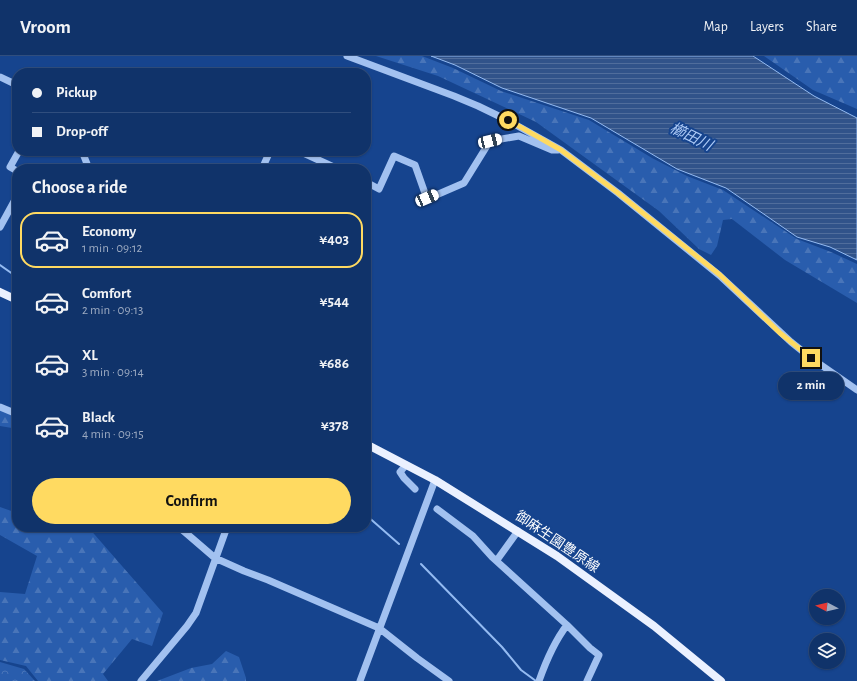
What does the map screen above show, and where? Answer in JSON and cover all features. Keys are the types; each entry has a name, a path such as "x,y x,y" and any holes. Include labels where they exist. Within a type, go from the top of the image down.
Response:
{"main road":[{"path":"0,292 12,298"},
{"name":"御麻生園豊原線","path":"371,447 435,480 557,556 642,618 721,681"}],"street":[{"path":"347,56 478,106 508,120 561,150 618,193 720,275 791,342 857,390"},
{"path":"0,77 12,83"},
{"path":"371,184 379,188 394,156 415,165 427,198 464,183 490,141 518,136 552,150 561,150"},
{"path":"12,168 10,167 16,156"},
{"path":"310,156 327,164"},
{"path":"0,227 12,205"},
{"path":"0,407 12,412"},
{"path":"406,465 400,472 415,489"},
{"path":"360,681 435,480"},
{"path":"437,509 473,536 599,655 587,681"},
{"path":"185,532 215,558 380,628 417,658 449,681"},
{"path":"141,681 196,613 225,532"},
{"path":"497,560 518,532"},
{"path":"540,679 549,654 561,632 567,625"}],"green space":[{"path":"376,56 422,56 453,68 501,91 589,120 652,158 687,176 723,190 797,239 857,264 857,303 785,260 732,219 723,220 717,246 711,255 699,249 659,211 536,122 438,76"},
{"path":"764,56 857,56 857,109 813,90"},
{"path":"0,410 12,413 12,428 0,426"},
{"path":"0,507 12,511 12,532 92,532 163,613 152,646 132,639 103,674 108,681 38,681 26,666 0,660 0,592 25,594 37,556 0,535"},
{"path":"226,651 239,657 246,681 157,681 191,668 212,664"},
{"path":"0,662 24,669 35,681 0,681"}],"water":[{"name":"櫛田川","path":"431,56 753,56 814,96 857,118 857,260 830,247 797,237 726,188 677,169 591,118 502,88 455,65"}],"waterway":[{"path":"0,265 12,273"},
{"path":"371,519 399,544"},
{"path":"421,564 502,647 521,670 536,681"}],"route":[{"path":"508,120 548,141 618,193 720,275 780,333 811,358"}]}
